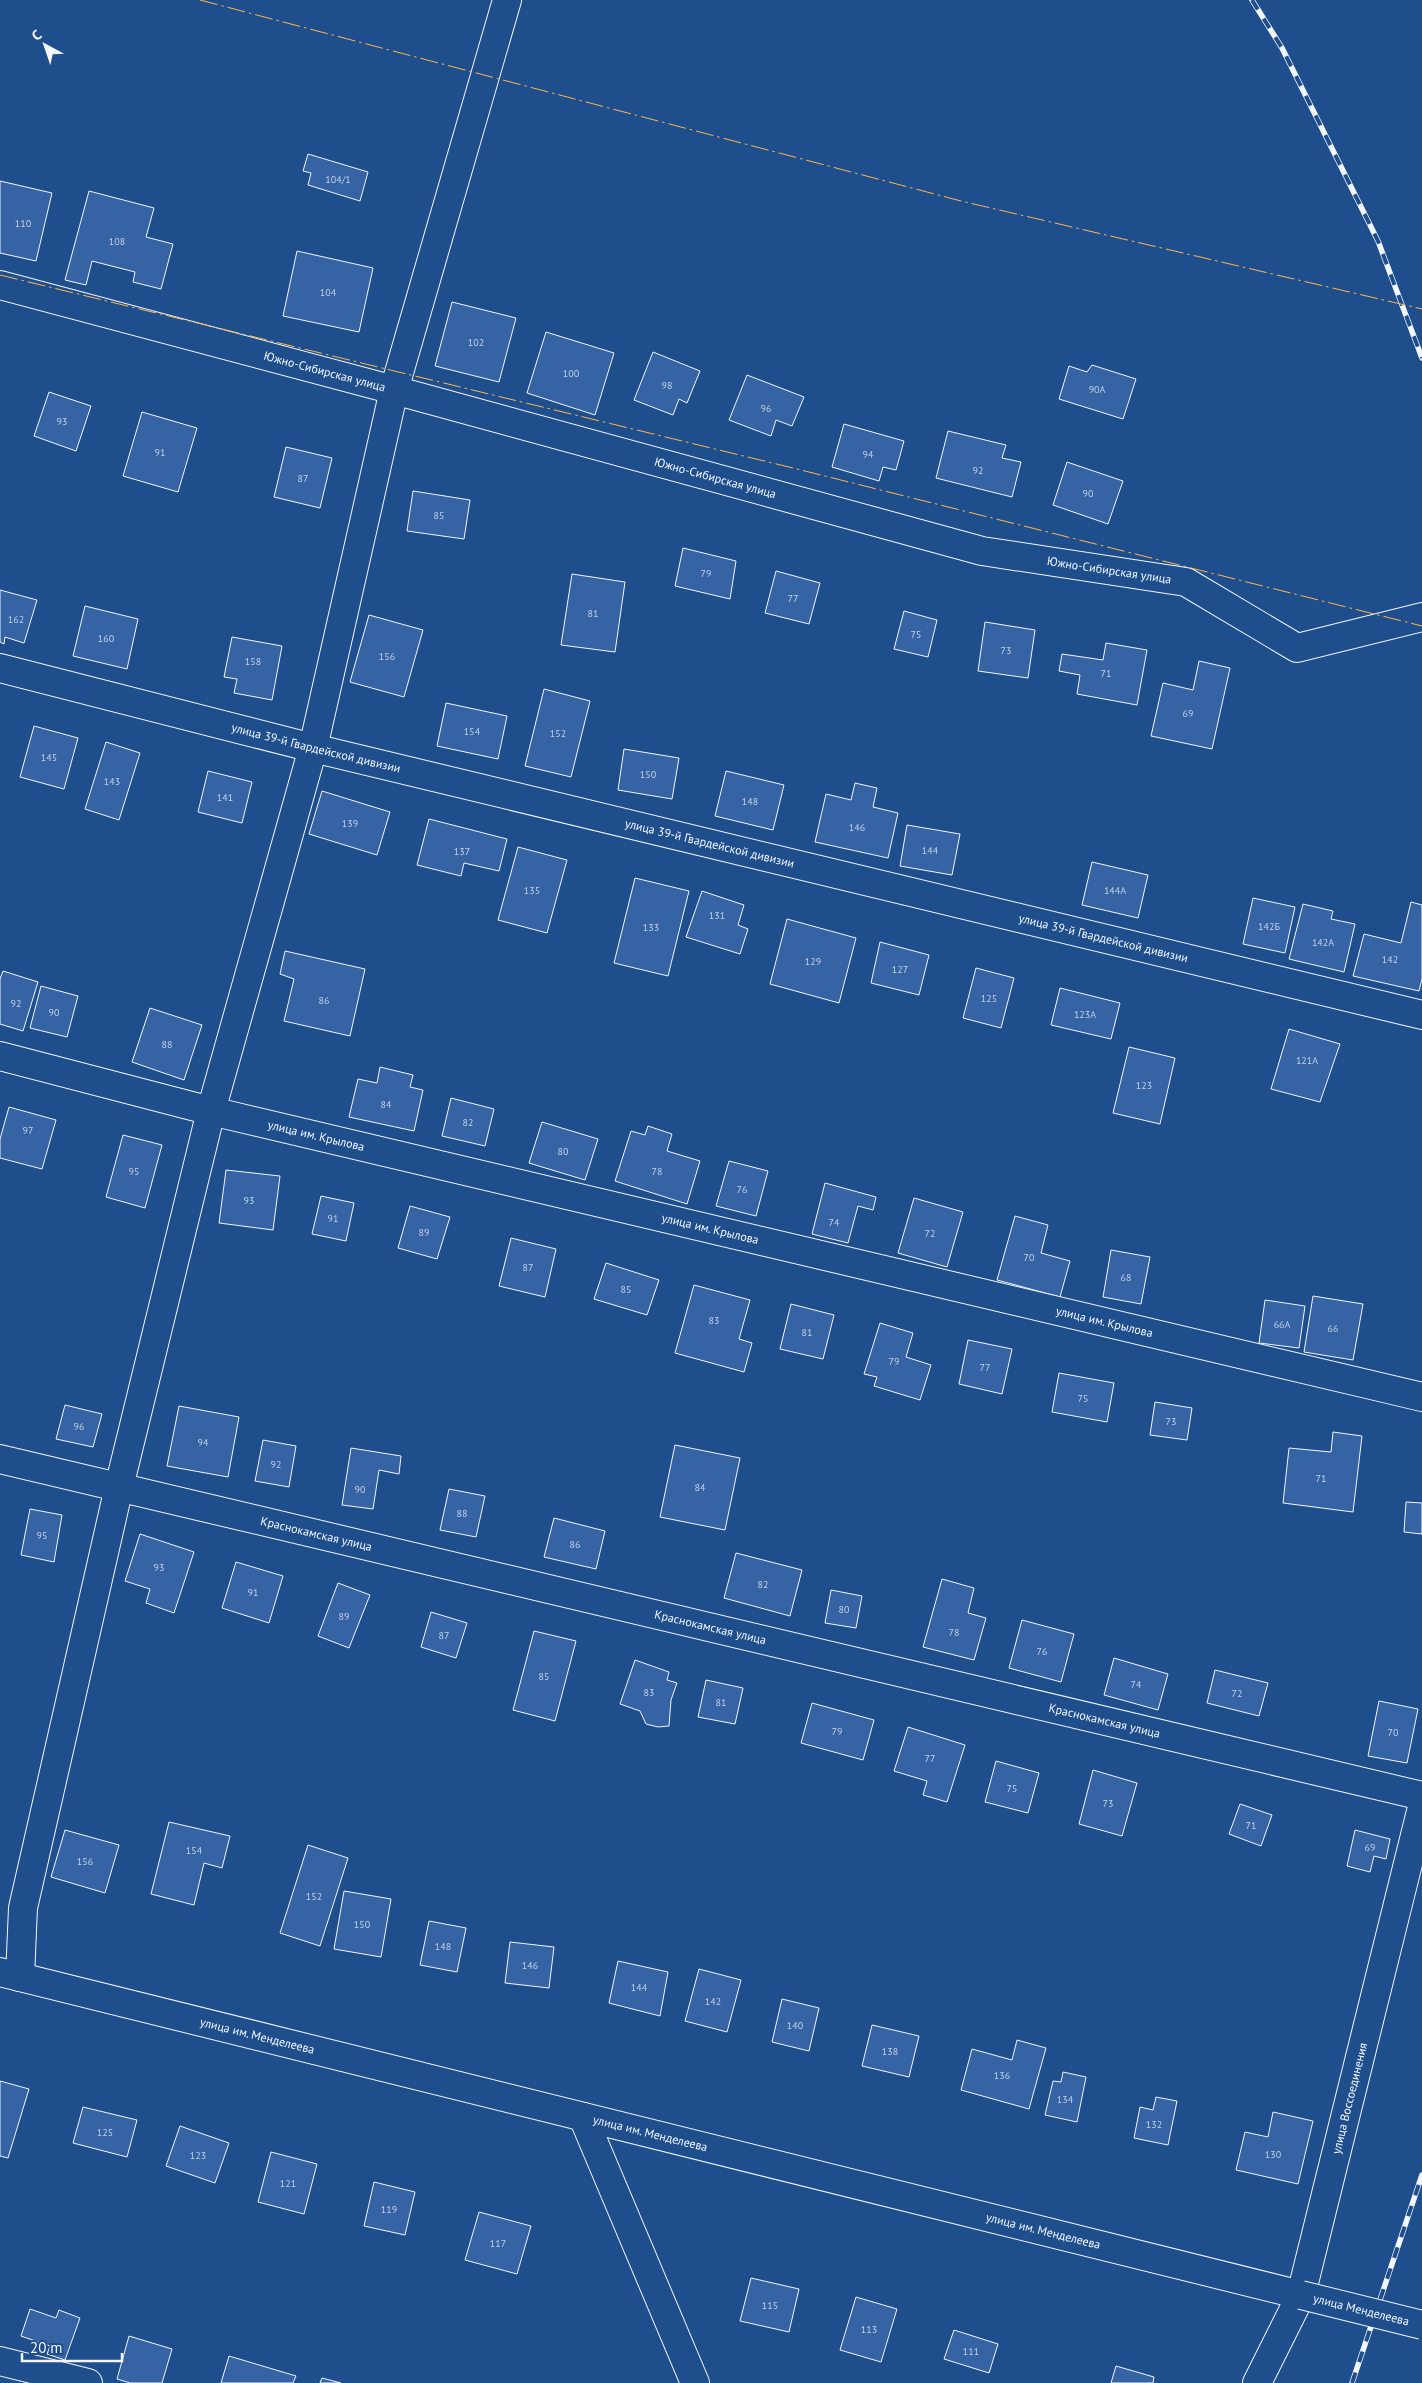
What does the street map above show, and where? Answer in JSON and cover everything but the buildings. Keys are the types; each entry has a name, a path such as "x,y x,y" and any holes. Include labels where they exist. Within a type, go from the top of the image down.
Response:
{"street":[{"path":"10,1975 23,1908 119,1487 211,1111 313,748 394,390 507,0"},
{"name":"Южно-Сибирская улица","path":"0,285 394,390 982,551 1186,582 1297,648 1422,617"},
{"name":"улица 39-й Гвардейской дивизии","path":"0,668 313,748 1422,1015"},
{"name":"улица им. Крылова","path":"0,1056 211,1111 1422,1397"},
{"name":"Краснокамская улица","path":"0,1459 1422,1796"},
{"name":"улица Воссоединения","path":"1257,2383 1301,2295 1422,1807"},
{"name":"улица им. Менделеева","path":"10,1975 1301,2295"},
{"path":"583,2117 695,2383"},
{"name":"улица Менделеева","path":"1301,2295 1422,2325"},
{"path":"0,2361 88,2383"}],"railway":[{"path":"1252,0 1282,48 1378,241 1422,358"},
{"path":"1352,2383 1422,2175"}],"power":[{"path":"200,0 961,201 1422,309"},
{"path":"0,275 793,468 1422,626"}]}
